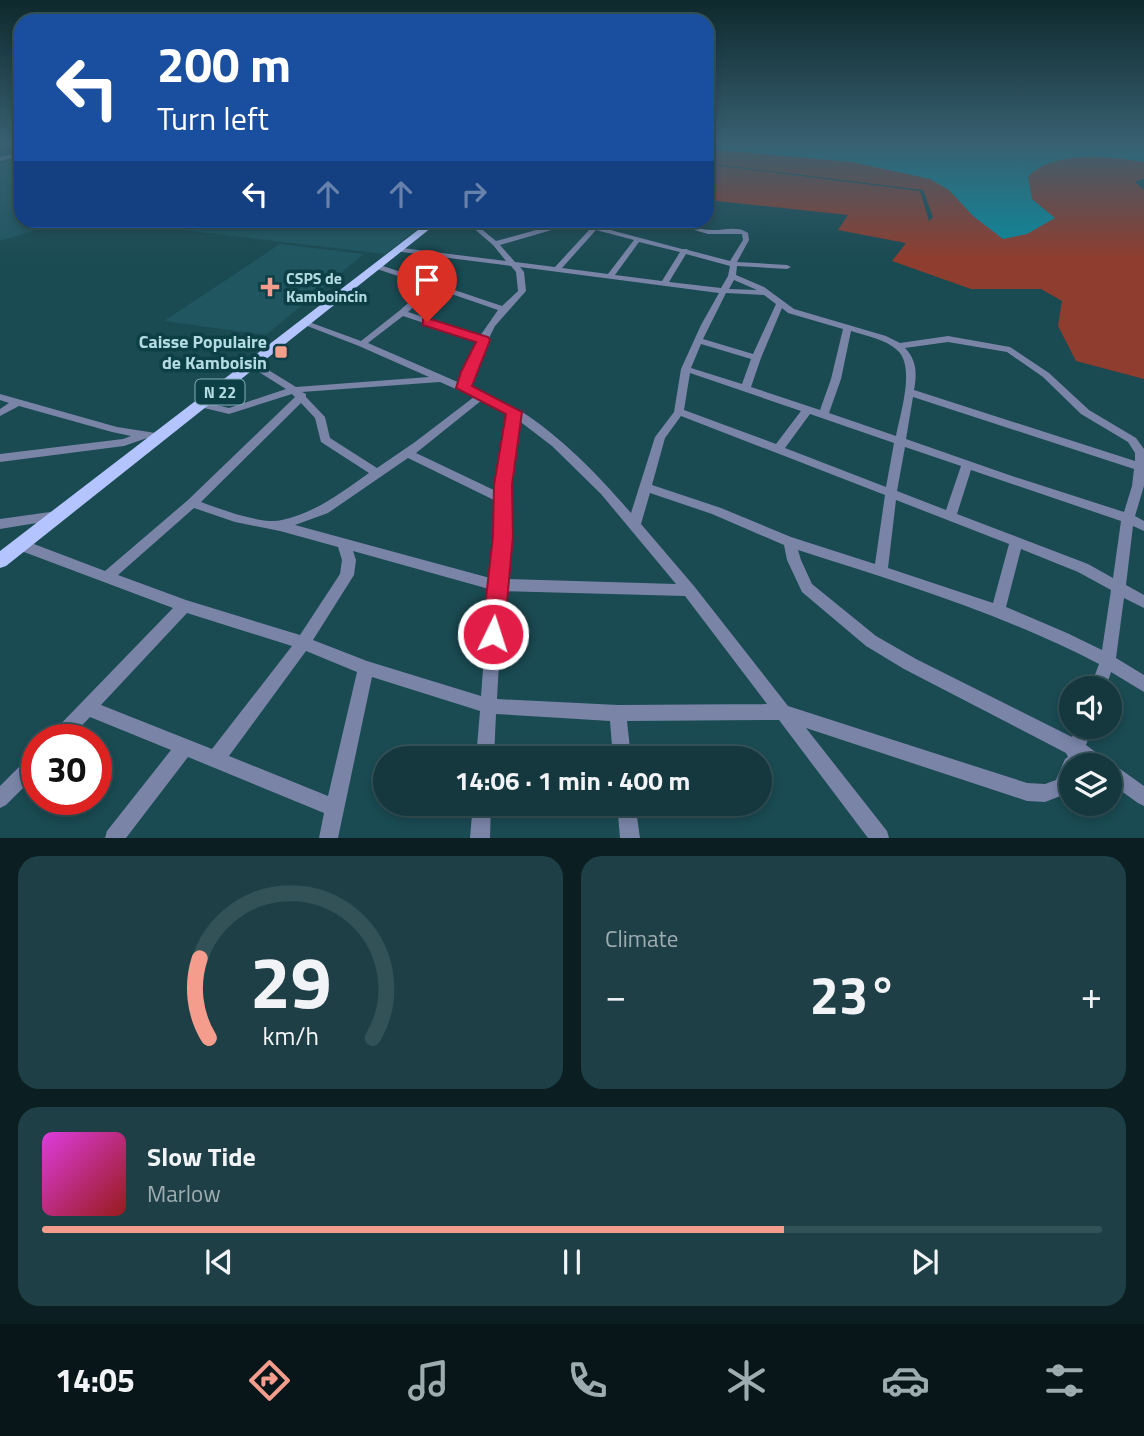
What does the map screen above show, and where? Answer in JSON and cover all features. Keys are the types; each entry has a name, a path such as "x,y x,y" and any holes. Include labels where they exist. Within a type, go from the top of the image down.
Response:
{"main road":[{"name":"N 22","path":"0,561 204,405 428,228"}],"street":[{"path":"464,388 468,372 484,340 503,309 513,304 522,291 522,277 495,244 476,228"},
{"path":"495,244 546,228"},
{"path":"558,268 597,228 732,264 787,267"},
{"path":"634,525 660,437 679,412 686,369 705,325 732,276 732,264 746,243 745,233 693,228"},
{"path":"611,275 638,239"},
{"path":"402,250 724,291 765,293"},
{"path":"665,282 685,250"},
{"path":"380,267 503,309"},
{"path":"732,276 757,286 804,316 899,346 905,351 912,366 881,572"},
{"path":"362,345 433,285"},
{"path":"746,388 780,303"},
{"path":"402,313 484,340"},
{"path":"306,324 481,396 514,412 556,443 605,491 689,590 880,838"},
{"path":"824,414 836,379 847,328"},
{"path":"899,346 948,339 1010,350 1046,375 1084,412 1132,440 1141,453 1136,493 1128,518 1108,660 1102,676"},
{"path":"699,341 756,358"},
{"path":"254,365 298,393 320,416 326,440 377,473"},
{"path":"686,369 902,440 967,465 1128,518 1144,526"},
{"path":"204,405 229,411 298,393 442,379"},
{"path":"909,392 1141,467"},
{"path":"107,577 192,503 298,393"},
{"path":"280,526 324,510 407,453 481,396"},
{"path":"0,397 116,429 162,437"},
{"path":"0,413 18,402"},
{"path":"778,449 808,409"},
{"path":"486,746 496,585 503,536 504,475 514,412"},
{"path":"679,412 1083,568 1144,602"},
{"path":"0,458 124,442 146,434"},
{"path":"407,453 504,500"},
{"path":"950,516 967,465"},
{"path":"646,487 723,513 790,542 998,610 1108,660 1144,684"},
{"path":"192,503 214,514 253,524 280,526 496,585 689,590"},
{"path":"0,524 59,515"},
{"path":"790,542 794,560 807,587 870,641 946,683 1061,753"},
{"path":"998,610 1016,543"},
{"path":"215,760 303,643 346,575 349,560 345,544"},
{"path":"21,545 184,606 488,706 618,713 782,712 1027,792 1045,793 1059,788"},
{"path":"73,724 184,606"},
{"path":"328,838 366,668"},
{"path":"89,708 335,808"},
{"path":"618,713 621,746"},
{"path":"114,838 184,748"},
{"path":"0,799 21,777"},
{"path":"1122,781 1144,797"},
{"path":"480,838 481,816"},
{"path":"627,816 630,838"}],"shaded area":[{"path":"0,181 14,181 14,228 44,228 0,241"},
{"path":"714,181 842,181 920,191 929,221 933,217 923,190 852,181 1137,181 1135,182 1144,190 1144,379 1076,361 1058,326 1062,301 1041,289 971,289 892,261 906,243 838,230 848,215 714,201"},
{"path":"934,181 1029,181 1032,199 1055,218 1027,234 1003,239 973,216 949,190"},
{"path":"165,228 418,228 385,254"},
{"name":"CSPS de Kamboincin","path":"280,244 364,254 266,335 164,321"}],"place":[{"name":"CSPS de Kamboincin","path":"270,287"},
{"name":"Caisse Populaire de Kamboisin","path":"281,352"}],"route":[{"path":"427,322 484,340 468,372 464,388 514,412 503,485 505,510 493,634"}]}
